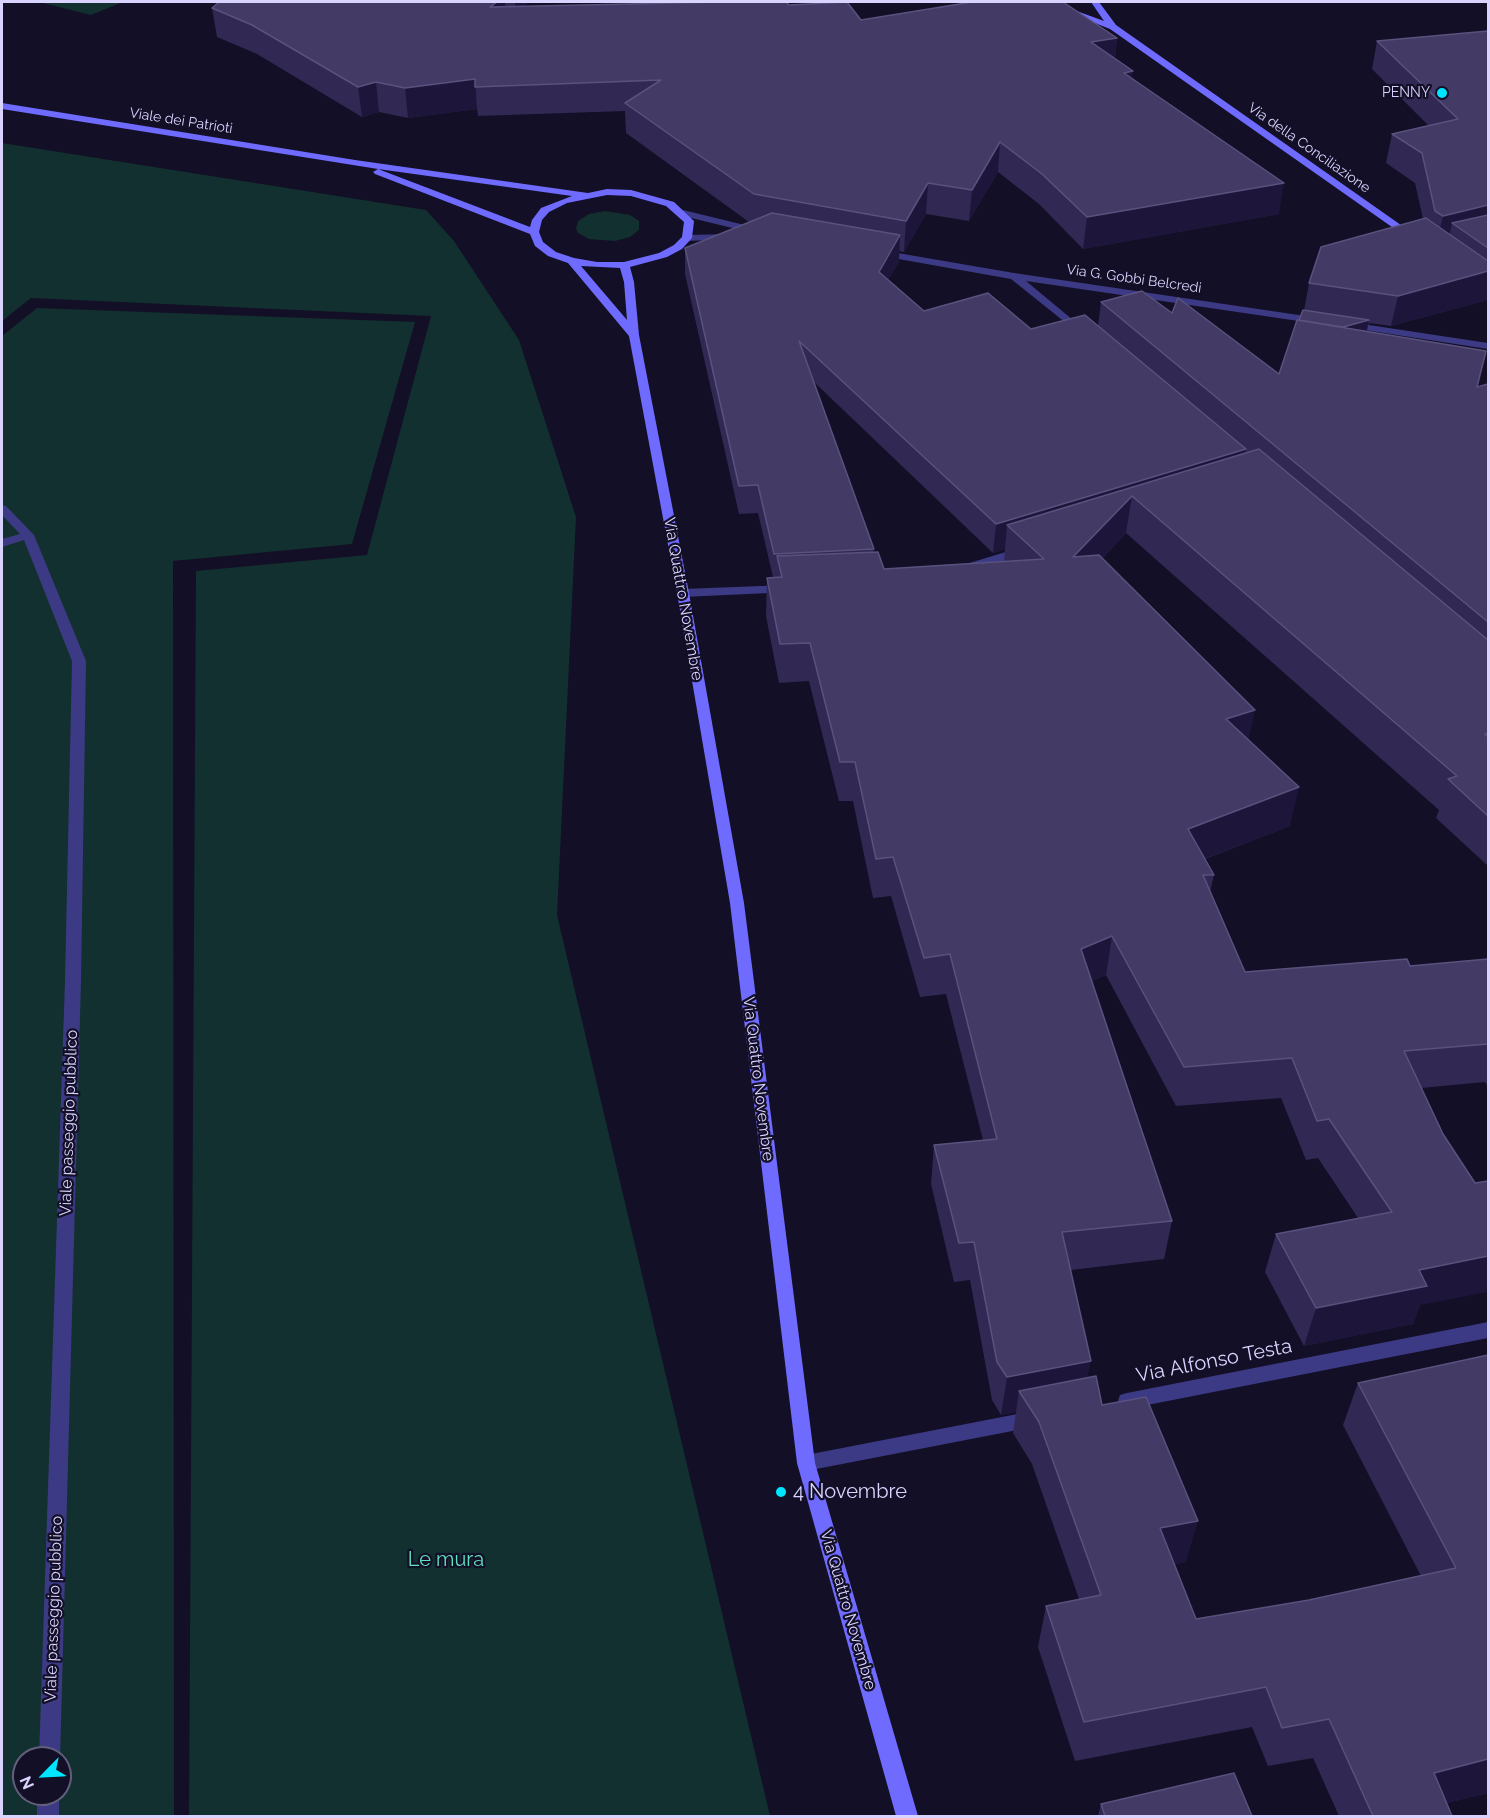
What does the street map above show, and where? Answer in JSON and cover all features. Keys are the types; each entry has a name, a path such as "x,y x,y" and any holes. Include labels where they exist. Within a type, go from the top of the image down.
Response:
{"main road":[{"path":"1046,2 1113,27"},
{"path":"1095,2 1113,27"},
{"name":"Via della Conciliazione","path":"1113,27 1422,244"},
{"name":"Viale dei Patrioti","path":"2,106 356,164 584,195"},
{"name":"Viale dei Patrioti","path":"356,164 534,232"},
{"name":"Viale dei Patrioti","path":"683,213 670,204 641,195 608,192 584,195 545,210 537,220 534,232 539,244 552,254 572,261 597,265 624,265 663,255 687,238"},
{"path":"683,213 689,220 687,238"},
{"name":"Via Quattro Novembre","path":"572,261 634,335"},
{"name":"Via Quattro Novembre","path":"624,265 634,335 683,593 737,903 806,1464 907,1816"}],"street":[{"path":"796,8 833,2"},
{"path":"683,213 766,235 687,238"},
{"name":"Via G. Gobbi Belcredi","path":"867,251 1014,276 1488,346"},
{"path":"1014,276 1094,344"},
{"name":"Viale passeggio pubblico","path":"2,509 28,535 79,661 73,992 50,1746"},
{"path":"2,543 28,535"},
{"path":"953,572 1032,548"},
{"path":"683,593 804,588"},
{"name":"Via Alfonso Testa","path":"1114,1403 1488,1330"},
{"path":"806,1464 1055,1415"}],"green space":[{"path":"39,2 123,2 91,15"},
{"name":"Le mura","path":"2,143 426,210 454,241 519,340 576,517 557,915 770,1816 189,1816 196,571 367,555 431,316 31,298 2,321"},
{"path":"605,211 630,215 639,221 639,230 630,237 615,241 589,239 578,233 576,229 578,221 589,214"},
{"path":"37,308 415,322 352,544 173,561 174,1816 2,1816 2,336"}],"building":[{"path":"219,2 497,2 490,7 720,2 786,2 789,5 847,2 861,20 972,2 1063,2 1117,38 1091,42 1133,71 1124,73 1284,183 1087,217 1042,174 1000,142 972,190 928,183 906,221 754,194 625,103 661,80 475,87 475,79 405,88 376,82 358,87 252,25 212,8"},
{"path":"1488,31 1488,205 1443,216 1435,211 1422,153 1392,134 1458,119 1377,41"},
{"path":"772,213 900,235 879,272 924,311 988,293 1031,329 1085,315 1246,449 996,524 799,341 874,549 774,554 758,485 739,486 685,248"},
{"path":"1488,215 1488,248 1452,223"},
{"path":"1426,218 1488,261 1488,271 1398,296 1309,283 1321,247"},
{"path":"1142,291 1172,313 1178,298 1279,374 1297,320 1486,351 1477,387 1488,384 1488,622 1101,302"},
{"path":"1303,310 1369,320 1343,327 1299,320"},
{"path":"1259,449 1488,640 1488,733 1485,734 1488,737 1488,816 1448,779 1457,776 1132,496 1073,557 1099,555 1255,710 1226,719 1299,787 1188,829 1214,875 1203,875 1245,972 1407,959 1410,966 1488,959 1488,1044 1404,1051 1443,1134 1475,1183 1488,1181 1488,1256 1419,1270 1427,1286 1316,1308 1276,1234 1392,1212 1329,1119 1317,1121 1292,1058 1184,1067 1112,936 1081,949 1172,1221 1062,1232 1091,1361 1007,1377 997,1362 974,1242 959,1243 934,1145 997,1139 950,954 924,958 893,857 876,859 855,762 840,762 810,643 780,644 767,578 782,577 777,556 878,552 884,569 1044,559 1007,525"},
{"path":"1488,1355 1488,1759 1434,1773 1452,1816 1373,1816 1329,1719 1282,1728 1266,1687 1084,1722 1046,1606 1101,1595 1039,1422 1019,1391 1096,1376 1102,1405 1146,1397 1198,1521 1160,1528 1196,1619 1309,1600 1456,1568 1358,1383"},
{"path":"1234,1773 1252,1816 1105,1816 1101,1804"}],"place":[{"name":"PENNY","path":"1442,93"},
{"name":"4 Novembre","path":"781,1492"}]}
